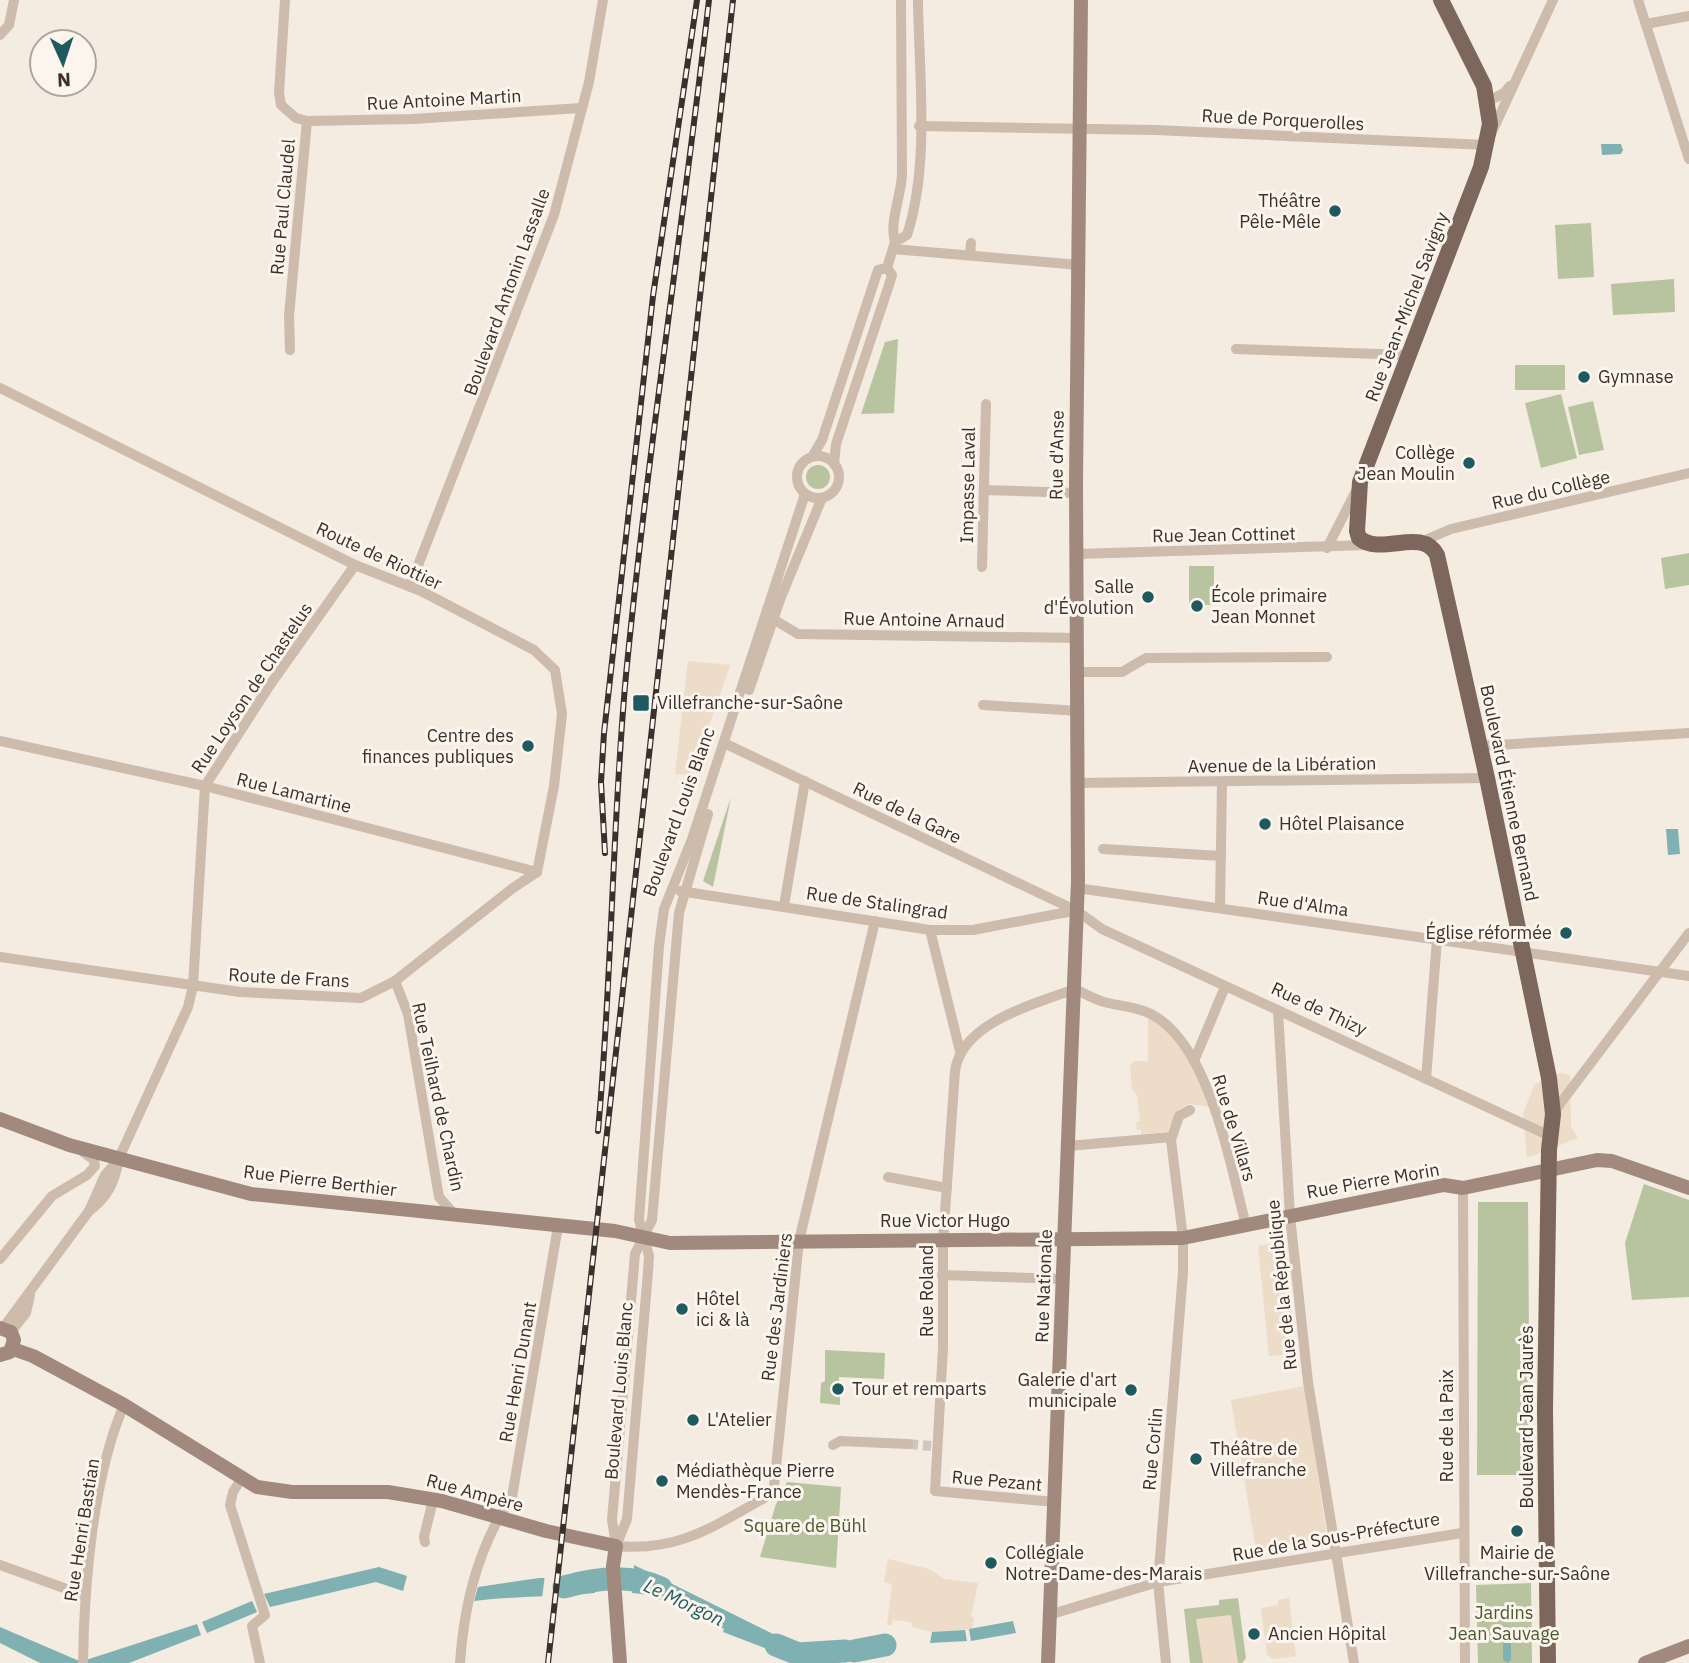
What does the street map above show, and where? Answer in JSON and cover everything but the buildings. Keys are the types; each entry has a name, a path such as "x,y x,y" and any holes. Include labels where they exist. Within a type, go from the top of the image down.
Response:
{"main road":[{"path":"1441,0 1486,94"},
{"name":"Rue Jean-Michel Savigny","path":"1371,545 1359,538 1357,525 1360,482 1473,188 1490,124 1486,94"},
{"path":"1371,545 1421,542"},
{"name":"Boulevard Étienne Bernand","path":"1421,542 1433,548 1438,561 1488,778 1553,1114 1550,1136"},
{"name":"Boulevard Jean Jaurès","path":"1548,1663 1545,1409 1550,1136"}],"street":[{"name":"Rue Paul Claudel","path":"285,0 281,105 296,118 307,121 289,316 290,350"},
{"name":"Boulevard Antonin Lassalle","path":"410,586 554,215 581,108 603,0"},
{"path":"887,268 894,245 891,231 901,194 902,175 901,0"},
{"path":"894,245 907,235 913,217 919,126 918,0"},
{"name":"Rue d'Anse","path":"1077,911 1079,672 1076,493 1081,0"},
{"name":"Rue Jean-Michel Savigny","path":"1486,145 1553,0"},
{"path":"1638,0 1689,159"},
{"path":"0,35 9,24 13,2"},
{"path":"1646,24 1689,16"},
{"path":"1486,94 1506,85 1519,74"},
{"name":"Rue Jean-Michel Savigny","path":"1486,94 1504,93 1519,74"},
{"name":"Rue Antoine Martin","path":"307,121 413,119 581,108"},
{"name":"Rue de Porquerolles","path":"919,126 1155,130 1486,145"},
{"path":"970,255 971,243"},
{"path":"894,245 1079,265"},
{"path":"812,457 827,458 834,464 839,475 837,485 831,493 821,498 805,494 799,485 797,474 802,463 812,457 822,440 878,270 887,268"},
{"path":"834,464 836,444 892,275 887,268"},
{"path":"1236,349 1408,355"},
{"name":"Route de Riottier","path":"0,388 355,565 410,586 534,650 555,670 562,713 554,786 537,872"},
{"name":"Impasse Laval","path":"982,567 986,404"},
{"name":"Rue du Collège","path":"1421,542 1451,529 1689,473"},
{"name":"Rue Jean-Michel Savigny","path":"1326,548 1360,482"},
{"path":"984,490 1076,493"},
{"name":"Boulevard Louis Blanc","path":"616,1546 612,1520 635,1254 652,1220 675,949 685,892 727,745 805,494"},
{"name":"Boulevard Louis Blanc","path":"620,1663 613,1566 616,1546 627,1519 649,1256 639,1220 658,955 664,909 821,498"},
{"name":"Rue Jean Cottinet","path":"1077,554 1371,545"},
{"name":"Rue Loyson de Chastelus","path":"4,1329 26,1313 30,1294 89,1211 106,1175 119,1158 188,1007 193,986 205,786 270,685 355,565"},
{"name":"Rue Antoine Arnaud","path":"773,619 798,634 1078,638"},
{"path":"1079,672 1122,672 1146,658 1327,657"},
{"path":"984,705 1079,710"},
{"path":"1480,746 1689,733"},
{"name":"Rue Lamartine","path":"0,741 205,786 537,872"},
{"name":"Rue de la Gare","path":"727,745 1077,911"},
{"name":"Avenue de la Libération","path":"1077,783 1488,778"},
{"path":"784,906 805,781"},
{"path":"1220,907 1222,782"},
{"path":"1103,849 1221,856"},
{"name":"Route de Frans","path":"0,957 240,992 361,998 396,981 537,872"},
{"name":"Rue d'Alma","path":"1077,888 1689,976"},
{"name":"Rue de Stalingrad","path":"672,889 930,930 972,930 1077,911"},
{"name":"Rue de Thizy","path":"1077,911 1102,929 1550,1136"},
{"name":"Rue Nationale","path":"1048,1663 1052,1614 1077,911"},
{"name":"Rue des Jardiniers","path":"616,1546 647,1547 686,1541 766,1497 774,1488 799,1241 875,921"},
{"path":"930,930 960,1051 997,1018 1075,989"},
{"path":"1553,1114 1689,933"},
{"path":"1426,1079 1437,940"},
{"name":"Rue Teilhard de Chardin","path":"396,981 408,1014 439,1197 456,1216"},
{"path":"1194,1061 1225,987"},
{"name":"Rue de Villars","path":"1075,989 1101,1001 1149,1013 1164,1021 1194,1061 1214,1105 1246,1225"},
{"name":"Rue de la République","path":"1278,1011 1290,1216 1308,1382 1354,1663"},
{"name":"Rue Roland","path":"935,1491 934,1446 943,1348 943,1241 955,1071 960,1051"},
{"path":"1068,1146 1171,1137 1179,1116 1190,1110"},
{"name":"Rue Pierre Berthier","path":"0,1119 69,1145 250,1194 615,1231 643,1238"},
{"name":"Rue Corlin","path":"1166,1663 1158,1582 1183,1238 1171,1137"},
{"path":"0,1259 52,1196 87,1175 94,1166 94,1160 69,1145"},
{"path":"1549,1170 1582,1162 1612,1161 1689,1188"},
{"name":"Rue Pierre Morin","path":"1246,1225 1444,1185 1463,1188 1549,1170"},
{"path":"888,1177 947,1188"},
{"name":"Rue de la Paix","path":"1463,1188 1462,1533 1465,1663"},
{"name":"Rue Victor Hugo","path":"643,1238 670,1243 1183,1238 1246,1225"},
{"name":"Rue Henri Dunant","path":"460,1663 466,1605 472,1583 498,1518 512,1497 558,1226"},
{"path":"942,1275 1063,1279"},
{"path":"4,1329 14,1340 4,1354"},
{"name":"Rue Ampère","path":"4,1354 33,1356 124,1405 241,1479 274,1491 387,1492 473,1508 498,1518 616,1546"},
{"name":"Rue Henri Bastian","path":"83,1661 86,1596 100,1493 115,1426 124,1405"},
{"path":"833,1445 840,1441 908,1444"},
{"path":"241,1479 233,1492 230,1505 265,1615 252,1626 260,1663"},
{"name":"Rue Pezant","path":"935,1491 1055,1502"},
{"path":"425,1542 433,1500"},
{"name":"Rue de la Sous-Préfecture","path":"1052,1614 1158,1582 1462,1533"},
{"path":"0,1565 86,1596"},
{"path":"1645,1663 1689,1646"}],"green space":[{"path":"1591,223 1594,277 1558,279 1555,225"},
{"path":"1674,279 1675,312 1613,315 1611,284"},
{"path":"898,339 894,413 861,414 885,342"},
{"path":"1515,365 1565,365 1565,390 1515,390"},
{"path":"1561,394 1577,458 1541,468 1525,403"},
{"path":"1593,401 1604,450 1579,455 1568,407"},
{"path":"818,465 827,468 830,477 827,486 818,489 809,486 806,477 809,468"},
{"path":"1689,553 1689,585 1665,589 1661,558"},
{"path":"1189,566 1214,566 1214,605 1189,605"},
{"path":"731,797 713,887 703,881"},
{"path":"1644,1184 1689,1200 1689,1297 1632,1300 1625,1243"},
{"path":"1478,1202 1528,1202 1530,1475 1477,1475"},
{"path":"825,1350 885,1353 884,1379 839,1377 839,1383 833,1389 840,1394 840,1405 820,1403 821,1383 825,1381"},
{"name":"Square de Bühl","path":"787,1482 841,1487 836,1568 760,1557 776,1504"},
{"name":"Jardins Jean Sauvage","path":"1531,1583 1532,1663 1478,1663 1476,1585"},
{"path":"1238,1598 1246,1658 1242,1663 1190,1663 1184,1609 1219,1605 1219,1600"}],"shaded area":[{"path":"688,661 730,665 692,775 675,774"},
{"path":"1148,1018 1164,1027 1192,1063 1211,1107 1189,1104 1179,1109 1167,1132 1141,1134 1141,1130 1137,1130 1136,1122 1140,1121 1130,1067 1134,1061 1148,1061"},
{"path":"1560,1073 1570,1075 1571,1126 1578,1138 1527,1158 1523,1113 1535,1084"},
{"path":"1287,1242 1293,1354 1269,1356 1258,1246"},
{"path":"1305,1386 1327,1538 1256,1550 1231,1400"},
{"path":"888,1559 929,1569 944,1579 978,1583 971,1617 974,1617 972,1629 932,1632 912,1627 911,1622 893,1620 891,1625 887,1625 892,1584 884,1582"},
{"path":"1289,1598 1296,1656 1273,1659 1267,1655 1261,1608 1278,1605 1278,1600"},
{"path":"1231,1615 1238,1663 1203,1663 1196,1619"}],"water":[{"path":"1601,144 1621,144 1623,150 1621,154 1602,155"},
{"path":"1666,829 1678,829 1680,854 1668,855"},
{"path":"634,1565 795,1645 808,1647 798,1661 723,1632 724,1629 668,1602 632,1593"},
{"path":"379,1567 407,1576 403,1591 376,1582 270,1607 264,1594"},
{"path":"594,1570 595,1593 474,1601 478,1587 539,1578 573,1578"},
{"path":"252,1601 257,1612 207,1633 202,1622"},
{"path":"1013,1621 1016,1633 971,1641 969,1629"},
{"path":"197,1624 201,1635 129,1663 40,1663 0,1643 0,1627 77,1660 86,1660"},
{"path":"1506,1626 1511,1629 1511,1660 1508,1663 1503,1660 1503,1629"},
{"path":"965,1630 967,1641 930,1643 932,1632"}],"pier":[{"path":"545,1574 563,1575 563,1582 565,1575 570,1575 566,1601 542,1599"}],"waterway":[{"name":"Le Morgon","path":"564,1587 588,1581 626,1579 661,1588"},
{"name":"Le Morgon","path":"776,1645 798,1654 845,1651"},
{"name":"Le Morgon","path":"854,1651 885,1645"}],"tunnel":[{"path":"908,1444 931,1446"}],"railway":[{"path":"605,853 601,782 604,733 653,296 697,0"},
{"path":"598,1131 626,675 709,0"},
{"path":"548,1663 733,0"}],"place":[{"name":"Théâtre Pêle-Mêle","path":"1335,211"},
{"name":"Gymnase","path":"1584,377"},
{"name":"Collège Jean Moulin","path":"1469,463"},
{"name":"Salle d'Évolution","path":"1148,597"},
{"name":"École primaire Jean Monnet","path":"1197,606"},
{"name":"Villefranche-sur-Saône","path":"641,703"},
{"name":"Centre des finances publiques","path":"528,746"},
{"name":"Hôtel Plaisance","path":"1265,824"},
{"name":"Église réformée","path":"1566,933"},
{"name":"Hôtel ici & là","path":"682,1309"},
{"name":"Tour et remparts","path":"838,1389"},
{"name":"Galerie d'art municipale","path":"1131,1390"},
{"name":"L'Atelier","path":"693,1420"},
{"name":"Théâtre de Villefranche","path":"1196,1459"},
{"name":"Médiathèque Pierre Mendès-France","path":"662,1481"},
{"name":"Mairie de Villefranche-sur-Saône","path":"1517,1531"},
{"name":"Collégiale Notre-Dame-des-Marais","path":"991,1563"},
{"name":"Ancien Hôpital","path":"1254,1634"}]}
